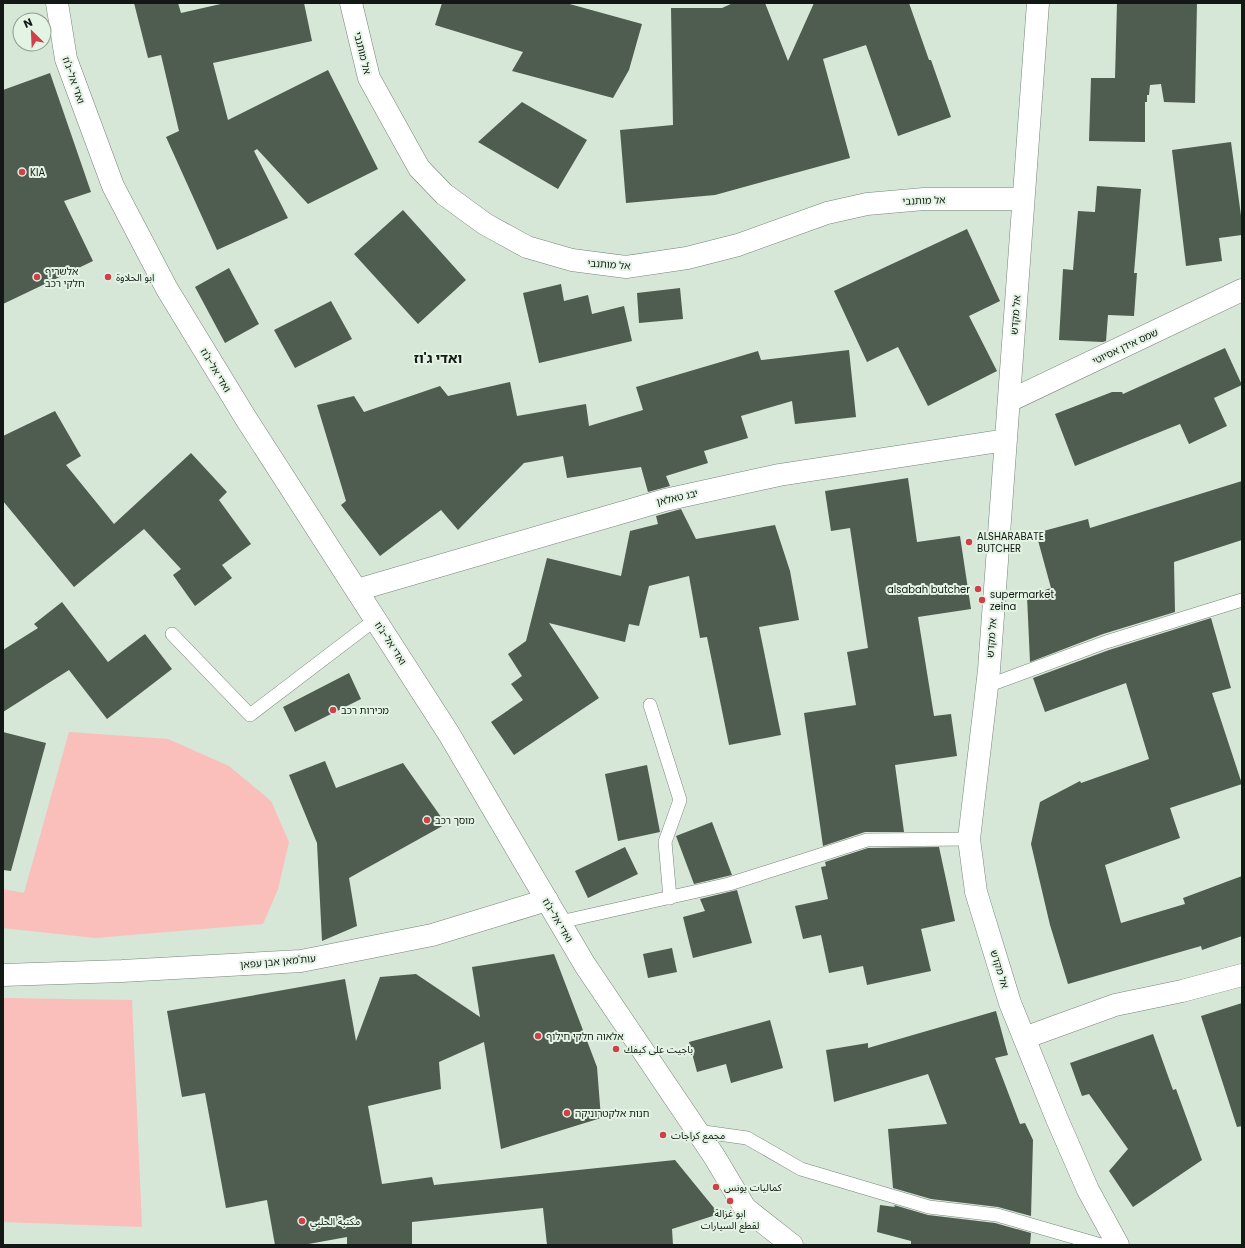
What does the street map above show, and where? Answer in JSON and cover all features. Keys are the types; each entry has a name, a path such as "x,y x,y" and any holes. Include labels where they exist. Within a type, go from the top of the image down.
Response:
{"street":[{"name":"ואדי אל-ג'וז","path":"57,3 66,59 113,186 171,296 245,417 449,734 585,965 697,1131 745,1208 792,1245"},
{"name":"אל מותנבי","path":"351,3 369,78 419,168 444,194 485,224 527,247 572,260 626,267 687,258 738,246 827,213 867,204 924,199 1023,199"},
{"name":"אל מקדש","path":"1038,3 987,686 969,839 976,892 1010,1003 1057,1119 1088,1190 1118,1245"},
{"name":"שמס אידן אסיוטי","path":"1008,401 1242,290"},
{"name":"יבנ טאלאן","path":"357,590 665,500 779,475 1006,440"},
{"name":"עות'מאן אבן עפאן","path":"3,975 122,971 301,961 432,935 547,900"},
{"path":"1024,1038 1115,1005 1182,991 1242,975"}],"lane":[{"path":"987,686 1106,642 1242,600"},
{"path":"172,634 250,716 376,619"},
{"path":"650,705 680,800 665,842 670,898"},
{"path":"560,922 729,884 867,840 969,839"},
{"path":"697,1131 747,1138 801,1169 929,1207 997,1215 1101,1245"}],"shaded area":[{"path":"69,732 168,739 229,766 271,801 289,842 278,889 263,924 95,938 3,928 3,889 24,893"},
{"path":"3,998 132,1000 142,1227 3,1222"}],"building":[{"path":"134,3 178,3 181,13 225,3 304,3 312,41 213,63 228,120 328,70 378,169 308,204 257,149 254,151 288,218 217,250 166,137 179,131 161,55 148,58"},
{"path":"442,3 566,3 642,24 629,70 613,98 512,71 523,52 435,25"},
{"path":"733,3 765,3 788,61 814,3 909,3 951,117 898,136 866,45 823,59 850,158 715,195 626,203 620,130 673,125 671,8 722,8"},
{"path":"1117,3 1197,3 1195,103 1164,102 1161,84 1150,85 1149,95 1147,95 1147,102 1145,102 1145,142 1089,141 1091,78 1115,78"},
{"path":"50,73 91,192 64,201 93,261 3,304 3,90"},
{"path":"522,102 587,140 558,189 478,142"},
{"path":"1231,142 1242,223 1242,235 1219,238 1222,261 1186,266 1172,150"},
{"path":"1097,186 1141,189 1134,273 1137,273 1134,316 1108,315 1106,341 1103,342 1059,340 1063,269 1073,270 1078,211 1095,212"},
{"path":"403,210 466,280 418,324 354,254"},
{"path":"967,229 1000,301 969,316 997,371 928,406 898,347 867,362 834,291"},
{"path":"229,268 259,324 225,343 195,287"},
{"path":"561,284 564,301 588,295 592,314 624,306 632,341 539,363 523,293"},
{"path":"680,288 683,319 639,323 637,293"},
{"path":"331,301 352,339 295,368 274,330"},
{"path":"1225,348 1242,385 1214,398 1227,426 1189,444 1180,424 1075,466 1055,414 1112,392 1122,392 1123,394"},
{"path":"849,350 856,417 795,424 792,401 741,416 748,438 704,451 708,463 666,476 670,486 648,492 641,467 567,478 563,456 524,463 458,530 441,510 380,556 341,505 346,501 317,405 354,396 364,412 440,386 448,396 510,382 517,416 586,404 589,426 643,410 636,387 758,351 761,360"},
{"path":"55,411 81,456 66,465 114,524 191,453 227,492 219,500 251,544 222,565 232,578 195,606 173,575 181,569 144,529 74,587 3,501 3,436"},
{"path":"908,478 917,542 960,536 971,609 918,617 934,716 951,714 957,756 895,765 904,832 865,832 823,846 804,713 856,705 847,652 868,648 850,528 831,531 825,491"},
{"path":"1242,481 1242,540 1174,562 1175,612 1103,634 1030,662 1027,596 1051,588 1036,533 1088,519 1090,528"},
{"path":"681,509 696,539 775,525 790,571 799,620 759,627 781,735 729,745 707,637 700,638 689,576 649,586 639,626 629,624 625,642 549,623 599,698 514,755 491,722 523,700 511,684 522,676 508,654 526,641 547,558 621,576 630,531 658,524 656,516"},
{"path":"62,602 108,662 145,634 172,669 107,719 69,670 3,712 3,650 38,628 34,624"},
{"path":"1211,618 1231,688 1212,693 1242,784 1170,808 1180,838 1105,865 1121,923 1185,904 1183,898 1242,876 1242,936 1202,950 1201,946 1068,984 1050,925 1031,844 1040,802 1080,781 1081,783 1149,759 1126,683 1045,712 1033,678 1109,650"},
{"path":"349,673 361,699 295,732 283,707"},
{"path":"3,732 46,743 11,871 3,870"},
{"path":"325,761 336,788 403,763 446,824 349,878 357,926 322,941 317,843 289,775"},
{"path":"647,765 660,832 618,841 605,774"},
{"path":"712,822 732,875 694,884 676,836"},
{"path":"625,847 638,874 588,898 575,871"},
{"path":"939,847 955,921 921,929 931,971 867,985 863,966 829,973 821,935 803,939 795,906 828,899 821,867 826,866 825,862 868,848"},
{"path":"737,890 752,943 693,958 683,917 705,911 700,899"},
{"path":"672,948 677,972 648,978 643,954"},
{"path":"554,954 597,1067 601,1118 501,1149 484,1042 439,1062 441,1089 368,1106 382,1184 432,1177 434,1185 675,1160 719,1214 672,1229 673,1245 547,1245 543,1208 412,1222 412,1245 347,1245 347,1237 303,1245 275,1245 267,1200 226,1208 205,1093 182,1097 167,1011 345,979 356,1041 380,977 416,974 480,1017 472,967"},
{"path":"1242,1003 1242,1126 1237,1127 1201,1016"},
{"path":"996,1011 1008,1055 995,1058 1020,1124 1025,1123 1033,1140 1031,1216 998,1207 931,1199 893,1188 888,1129 947,1124 928,1074 834,1102 826,1050 868,1043 868,1048"},
{"path":"770,1020 783,1068 731,1083 726,1064 697,1072 689,1042"},
{"path":"1153,1034 1173,1090 1176,1089 1202,1160 1133,1207 1109,1171 1128,1149 1089,1094 1082,1096 1070,1063"},
{"path":"880,1205 895,1207 894,1205 928,1215 995,1223 1031,1233 1030,1245 911,1245 911,1241 877,1232"}],"place":[{"name":"KIA","path":"22,172"},
{"name":"אלשריף חלקי רכב","path":"37,277"},
{"name":"ابو الحلاوة","path":"108,277"},
{"name":"ALSHARABATE BUTCHER","path":"969,542"},
{"name":"alsabah butcher","path":"978,589"},
{"name":"supermarket zeina","path":"982,600"},
{"name":"מכירות רכב","path":"333,710"},
{"name":"מוסך רכב","path":"427,820"},
{"name":"אלאוה חלקי חילוף","path":"538,1036"},
{"name":"باجيت على كيفك","path":"616,1049"},
{"name":"חנות אלקטרוניקה","path":"567,1113"},
{"name":"مجمع كراجات","path":"663,1135"},
{"name":"كماليات يونس","path":"716,1187"},
{"name":"ابو غزالة لقطع السيارات","path":"730,1201"},
{"name":"مكتبة الحلبي","path":"302,1221"}],"district":[{"name":"ואדי ג'וז","path":"438,358"}]}
